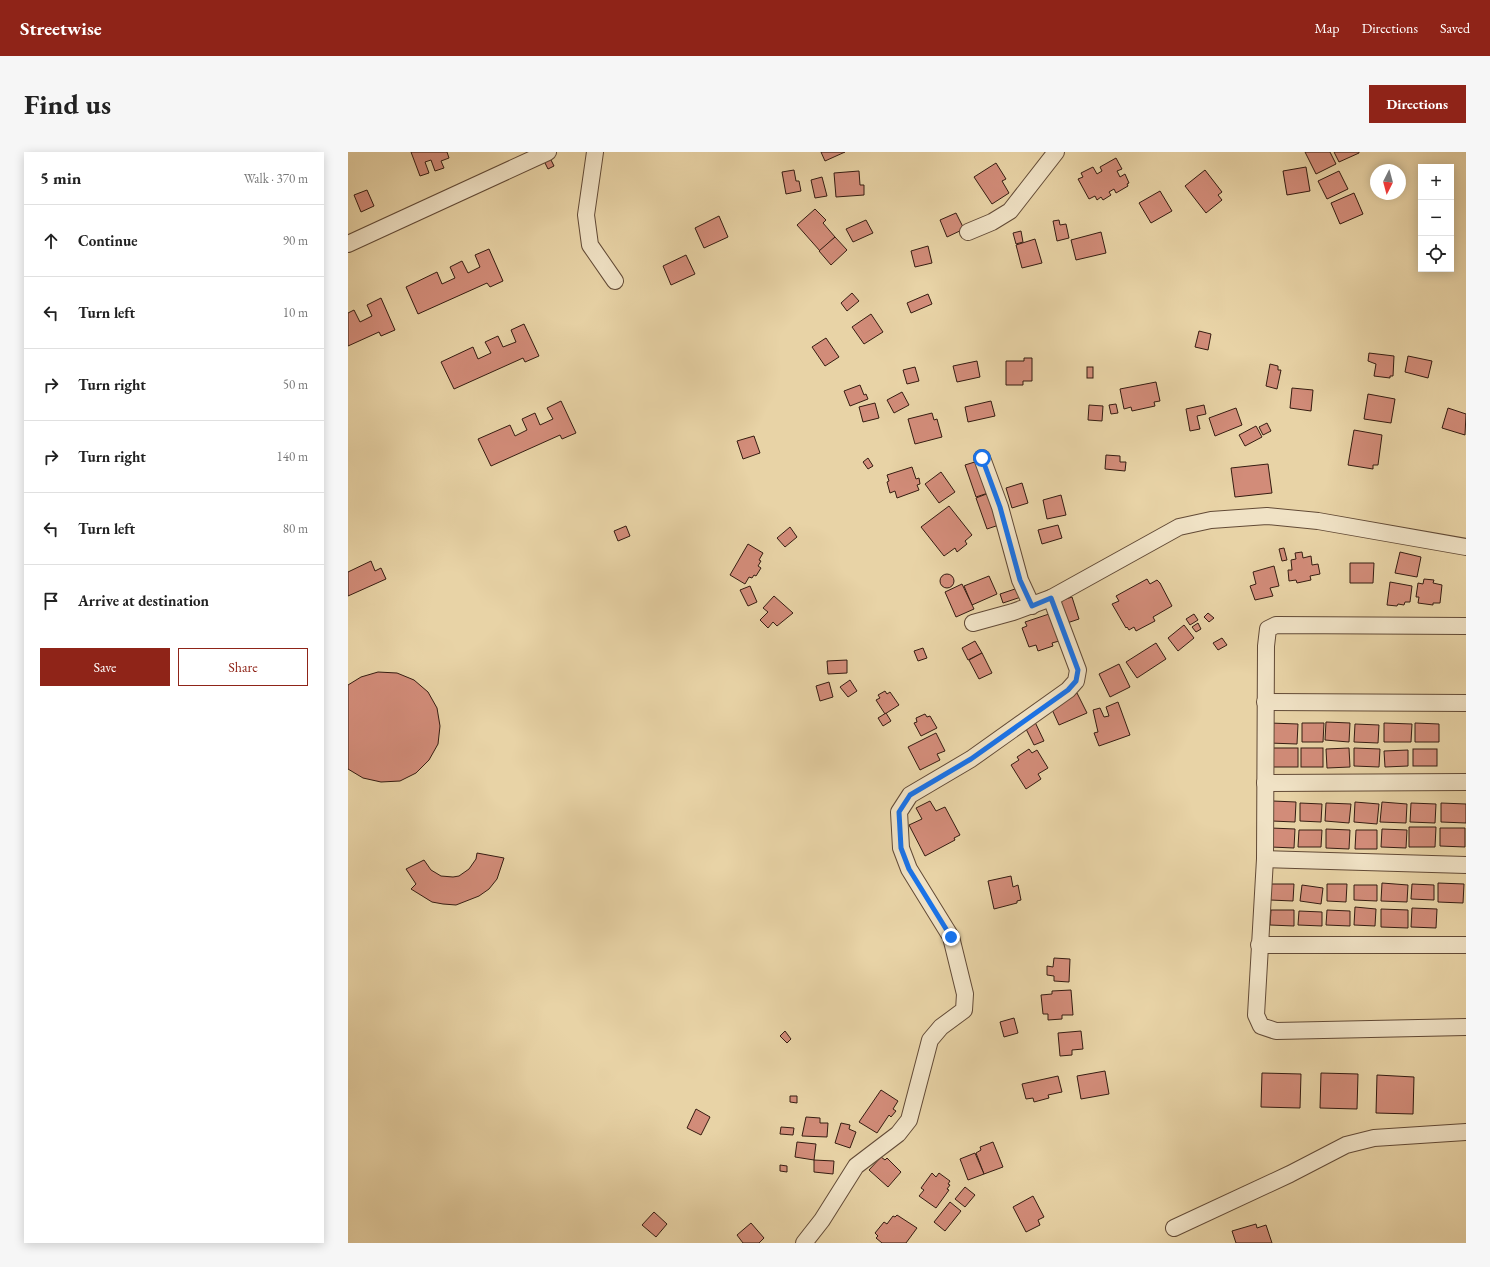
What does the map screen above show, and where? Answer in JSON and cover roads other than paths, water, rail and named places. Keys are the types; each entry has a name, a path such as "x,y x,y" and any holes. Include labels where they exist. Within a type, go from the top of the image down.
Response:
{"street":[{"path":"348,244 548,152"},
{"path":"595,152 586,215 590,245 615,281"},
{"path":"968,232 992,222 1010,211 1056,152"},
{"path":"982,458 1000,507 1020,580 1032,606"},
{"path":"973,623 1032,606 1051,598 1179,527 1211,520 1266,516 1318,521 1466,547"},
{"path":"804,1243 822,1220 856,1166 898,1134 909,1120 930,1040 941,1027 964,1010 965,994 951,937 909,869 901,848 899,812 910,795 971,759 1068,690 1076,681 1078,670 1051,598"},
{"path":"1466,626 1276,625 1268,629 1266,636 1265,702 1265,859 1256,1015 1261,1026 1276,1031 1466,1027"},
{"path":"1265,702 1466,703"},
{"path":"1265,783 1466,782"},
{"path":"1265,859 1466,865"},
{"path":"1259,946 1466,945"},
{"path":"1174,1228 1290,1174 1346,1145 1374,1138 1466,1132"}]}
